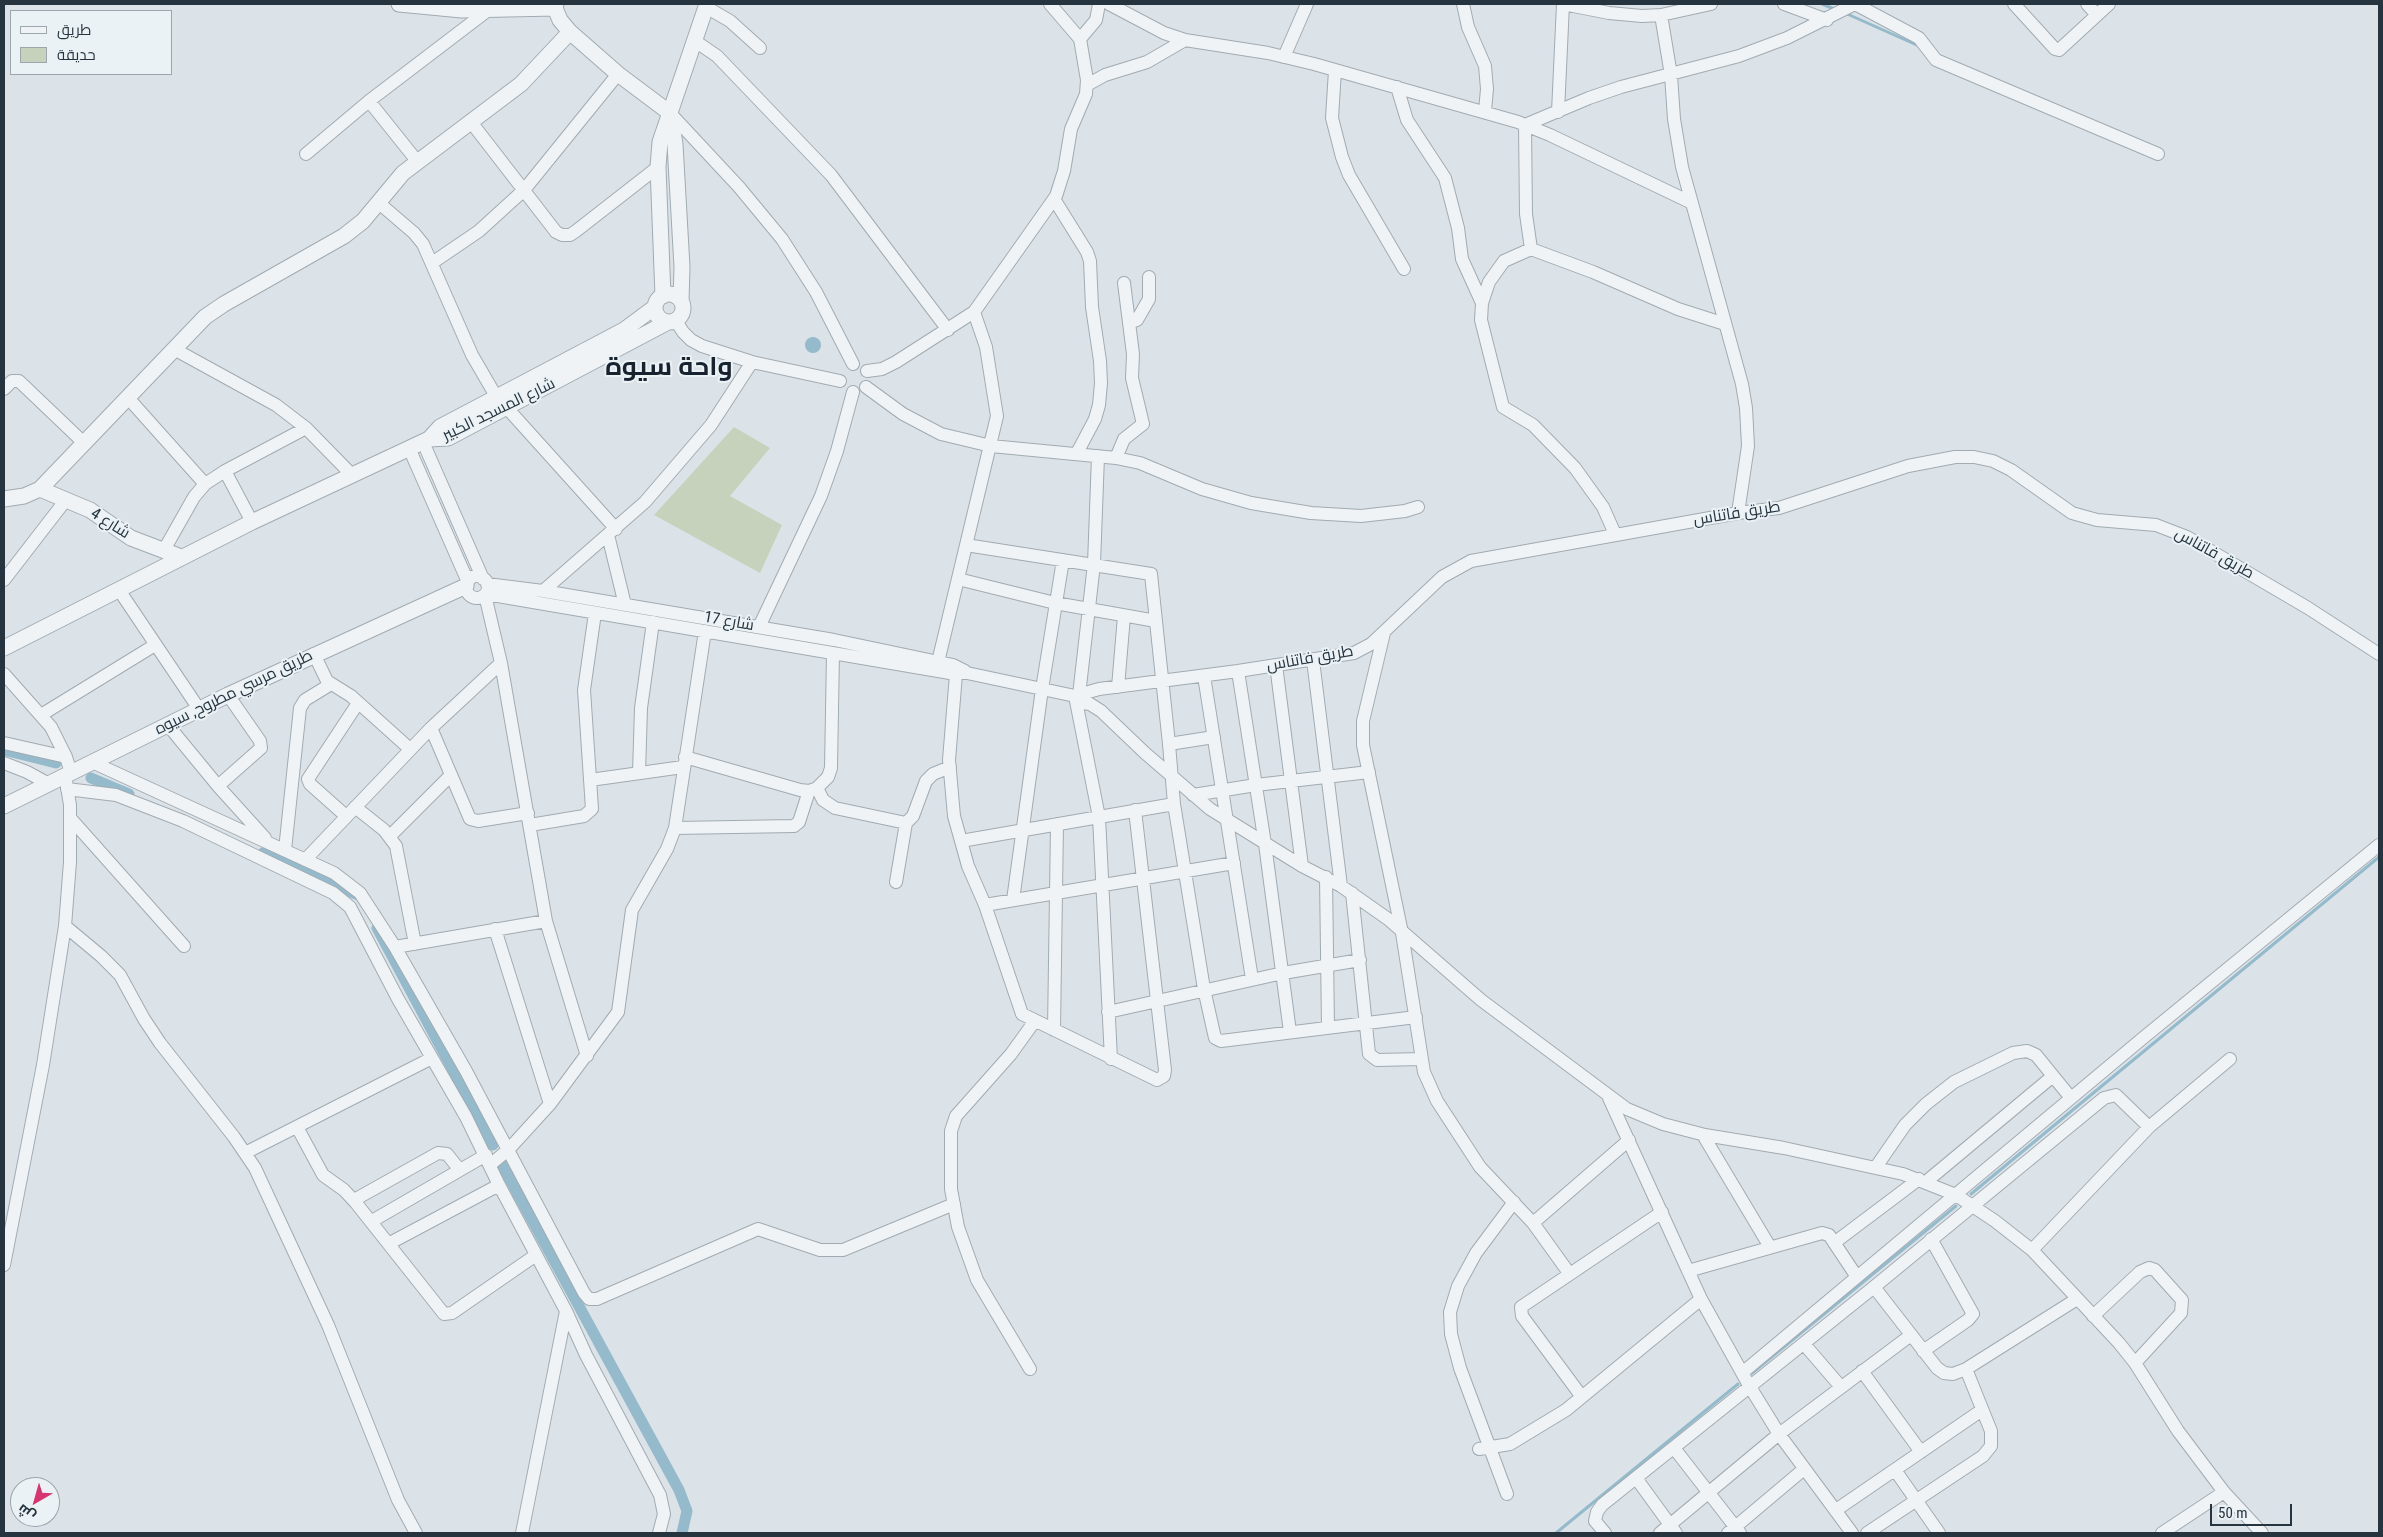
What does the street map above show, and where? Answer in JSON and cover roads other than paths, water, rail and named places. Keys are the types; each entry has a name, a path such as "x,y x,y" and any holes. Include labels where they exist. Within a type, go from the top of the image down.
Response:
{"street":[{"path":"399,4 487,11 556,6 560,20 570,32 618,74 670,113 739,187 782,240 816,292 853,364"},
{"path":"867,371 874,371 889,365 948,330 974,312 1054,199 1064,171 1071,129 1088,85 1080,39 1050,4"},
{"path":"1080,39 1096,20 1099,4"},
{"path":"1109,4 1164,33 1185,40 1284,57 1485,111 1525,125 1690,202"},
{"path":"1284,57 1307,4"},
{"path":"1463,4 1468,27 1485,66 1487,89 1485,111"},
{"path":"1558,112 1563,4 1609,8 1642,16 1661,15 1711,4"},
{"path":"1784,4 1827,20"},
{"path":"2014,4 2055,49 2059,50 2109,4"},
{"path":"2087,4 2097,15"},
{"path":"760,48 730,21 706,5 660,142 658,167 658,317 672,322 691,340 752,362 840,382 845,389 853,392 866,387 869,379 867,371 861,365 853,364 842,370 840,382"},
{"path":"1525,125 1621,88 1739,56 1827,20 1850,5 1922,40 1936,60 2158,154"},
{"path":"306,154 369,102 487,11"},
{"path":"1661,15 1671,75 1677,144 1690,202 1742,384 1748,429 1738,513"},
{"path":"4,499 24,496 40,488 129,399 205,318 224,304 344,236 363,221 397,180 417,161 521,84 570,32"},
{"path":"695,40 716,56 831,175 948,330"},
{"path":"1088,85 1105,75 1147,62 1185,40"},
{"path":"1335,70 1332,118 1342,157 1349,175 1404,269"},
{"path":"432,264 479,231 524,190 618,74"},
{"path":"1397,87 1407,120 1444,178 1458,228 1462,259 1482,303"},
{"path":"369,102 417,161"},
{"path":"670,113 675,144 683,311 672,322"},
{"path":"471,122 556,232 566,236 658,167"},
{"path":"1525,125 1526,214 1531,248"},
{"path":"1054,199 1087,252 1090,261 1092,307 1100,361 1099,405 1095,419 1077,453"},
{"path":"379,203 414,233 423,244 472,355 502,403 612,532 625,605"},
{"path":"1615,534 1603,507 1575,468 1533,425 1503,407 1481,320 1482,303 1489,282 1504,261 1531,248 1593,272 1678,309 1725,324"},
{"path":"1129,323 1137,320 1149,299 1149,277"},
{"path":"1116,458 1124,440 1143,424 1132,378 1133,354 1124,283"},
{"path":"659,301 673,294 681,300"},
{"name":"شارع المسجد الكبير","path":"4,648 181,557 351,474 426,440 448,438 502,403 624,330 659,301"},
{"path":"938,662 997,416 986,347 974,312"},
{"name":"شارع المسجد الكبير","path":"502,403 672,322"},
{"path":"1133,354 1141,342"},
{"path":"174,349 250,389 306,428 351,474"},
{"path":"543,591 645,502 685,458 730,398 752,362"},
{"path":"4,389 12,381 18,381 85,444"},
{"path":"866,387 922,425 941,434 991,446 1077,453 1140,463 1202,489 1251,503 1311,513 1360,516 1404,511 1418,506"},
{"path":"759,627 821,496 837,451 853,392"},
{"path":"129,399 205,484"},
{"path":"164,550 194,497 205,484 225,471 306,428"},
{"path":"426,440 485,588 501,662 546,921 587,1056"},
{"path":"409,448 467,584 467,590 472,597 485,588"},
{"path":"1098,456 1094,564 1090,609 1077,698 1099,817 1110,1059"},
{"name":"طريق فاتناس","path":"1077,698 1099,689 1276,666 1363,650 1442,577 1471,561 1615,534 1779,508 1908,466 1955,457 1974,457 1993,461 2011,470 2072,513 2097,520 2156,524 2187,537 2308,608 2379,654"},
{"path":"225,471 252,522"},
{"name":"شارع 4","path":"40,488 95,513 131,538 181,557"},
{"path":"4,580 65,501"},
{"path":"438,514 452,508"},
{"path":"966,545 1151,574 1174,804 1204,989 1214,1036 1217,1040 1416,1017"},
{"path":"1014,900 1042,689 1063,560"},
{"path":"467,584 475,577 485,588"},
{"path":"958,579 1055,603 1156,621"},
{"name":"طريق مرسي مطروح, سيوه","path":"4,806 49,784 68,779 92,762 167,724 467,584"},
{"name":"شارع 17","path":"485,588 543,591 759,627 938,662 958,667 962,673"},
{"name":"شارع 17","path":"485,588 595,612 962,673 1042,689 1077,698 1090,704 1101,710 1193,795 1228,821 1265,844 1341,886 1402,932 1481,1000 1609,1097 1642,1116 1703,1135 1876,1167 1923,1180 1956,1195 1995,1221 2032,1250 2135,1363 2178,1431 2224,1492 2262,1533"},
{"path":"119,590 199,709"},
{"path":"431,728 467,814 474,821 584,816 590,812 593,806 584,690 595,612"},
{"path":"1118,687 1124,616"},
{"path":"639,773 641,708 653,622"},
{"path":"372,1221 459,1169 488,1160 509,1149 550,1104 618,1012 628,927 632,910 667,849 676,828 684,762 706,631"},
{"path":"1384,632 1363,721 1363,745 1402,932 1422,1059 1430,1089 1480,1167 1533,1223 1569,1273"},
{"path":"41,715 155,645"},
{"path":"676,828 794,826 799,822 813,789 828,777 831,768 833,653"},
{"path":"314,654 324,676 331,684 346,692 410,750"},
{"path":"1313,660 1341,886"},
{"path":"305,860 431,728 501,662"},
{"path":"1276,666 1302,866"},
{"path":"1238,671 1265,844 1290,1032"},
{"path":"962,673 950,767 954,816 968,866 985,904 1022,1014 1034,1022 1054,1030 1151,1079 1157,1080 1164,1076 1165,1070 1135,810"},
{"path":"4,674 41,715 66,757 71,819 65,926 43,1065 4,1264"},
{"path":"1204,676 1252,979"},
{"path":"285,850 300,708 305,700 331,684"},
{"path":"218,786 261,748 260,741 228,695"},
{"path":"358,703 308,779 310,784 390,836 399,854 415,944"},
{"path":"167,724 218,786 268,842"},
{"path":"1169,744 1214,737"},
{"path":"4,743 66,757"},
{"path":"92,762 334,873 353,886 366,902 395,948 509,1149 584,1294 592,1299 679,1264 758,1229 768,1230 806,1246 831,1251 854,1247 954,1204"},
{"path":"590,780 639,773 684,762 813,789 823,800 835,808 906,823"},
{"path":"4,763 28,772 49,784"},
{"path":"896,882 906,823 913,816 926,781 934,774 950,767"},
{"path":"1193,795 1291,780 1369,772"},
{"path":"390,836 451,775"},
{"path":"68,779 100,791 130,799 201,829 341,898 354,914 488,1160 499,1185 566,1311 586,1355 660,1495 664,1514 659,1533"},
{"path":"961,841 1174,804"},
{"path":"71,819 184,946"},
{"path":"1054,1030 1057,824"},
{"path":"1742,1373 2071,1098 2379,845"},
{"path":"985,904 1056,894 1185,870 1234,863"},
{"path":"1326,877 1328,1028"},
{"path":"1352,894 1369,1054 1377,1060 1422,1059"},
{"path":"395,948 546,921"},
{"path":"65,926 101,956 120,975 144,1019 160,1043 245,1153 265,1188 328,1326 398,1500 416,1533"},
{"path":"495,929 550,1104"},
{"path":"1108,1012 1252,979 1360,960"},
{"path":"1030,1369 977,1280 958,1227 951,1189 953,1122 1011,1054 1034,1022"},
{"path":"1876,1167 1905,1125 1926,1104 1954,1082 2004,1056 2027,1051 2036,1055 2071,1098"},
{"path":"245,1153 432,1058"},
{"path":"2032,1250 2149,1128 2230,1060"},
{"path":"1834,1243 1923,1180 2053,1076"},
{"path":"1605,1533 1595,1521 1597,1512 1602,1505 1804,1344 2107,1096 2116,1095 2149,1128"},
{"path":"1609,1097 1701,1299 1742,1373 1779,1434 1852,1533"},
{"path":"297,1126 323,1175 344,1190 354,1200 390,1243 441,1312 447,1315 452,1313 536,1255"},
{"path":"1703,1135 1770,1247"},
{"path":"1533,1223 1629,1140"},
{"path":"354,1200 438,1153 447,1154 459,1169"},
{"path":"390,1243 499,1185"},
{"path":"1507,1494 1492,1448 1460,1368 1451,1334 1450,1312 1458,1286 1476,1253 1514,1202"},
{"path":"1582,1397 1520,1312 1524,1304 1662,1212"},
{"path":"1688,1272 1819,1233 1827,1234 1857,1277"},
{"path":"1923,1351 1968,1320 1973,1314 1931,1240"},
{"path":"2093,1316 2140,1272 2149,1268 2155,1270 2182,1300 2181,1313 2135,1363"},
{"path":"1874,1287 1937,1368 1944,1373 1953,1374 1966,1368 2077,1299"},
{"path":"1479,1450 1492,1448 1519,1439 1566,1410 1701,1299"},
{"path":"522,1533 566,1311"},
{"path":"1660,1533 1673,1529 1708,1492 1779,1434 1911,1335"},
{"path":"1804,1344 1841,1387"},
{"path":"1866,1533 1988,1452 1992,1440 1966,1368"},
{"path":"1862,1371 1921,1452"},
{"path":"1836,1510 1982,1410"},
{"path":"1674,1448 1708,1492 1734,1531 1804,1469"},
{"path":"1895,1470 1939,1533"},
{"path":"1636,1478 1673,1529"},
{"path":"2162,1533 2224,1492"}],"water":[{"path":"813,337 821,345 813,353 805,345"}],"waterway":[{"path":"1822,4 1834,9"},
{"path":"1845,13 1919,46"},
{"path":"4,750 56,763"},
{"path":"91,778 129,794"},
{"path":"263,853 358,895"},
{"path":"1971,1194 2379,857"},
{"path":"377,928 493,1145"},
{"path":"501,1163 679,1490 687,1511 682,1533"},
{"path":"1752,1373 1956,1206"},
{"path":"1556,1533 1738,1384"}],"district":[{"name":"واحة سيوة","path":"669,368"}]}
